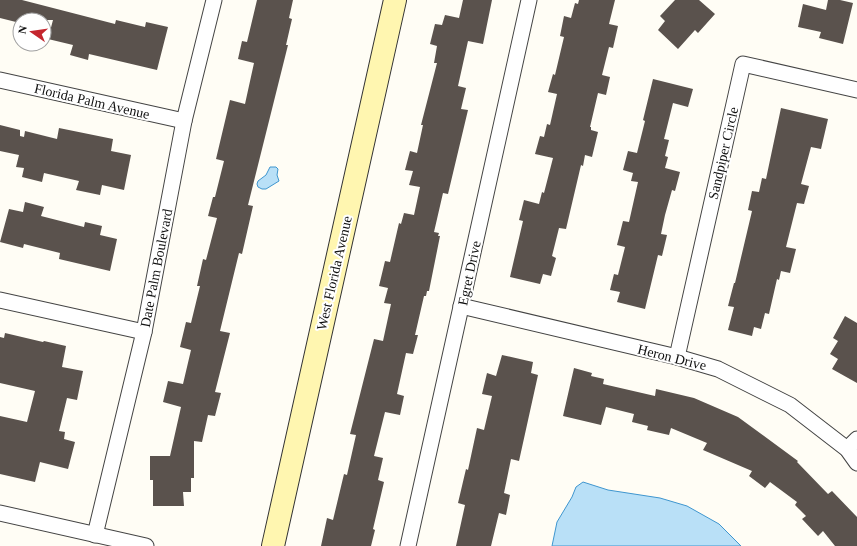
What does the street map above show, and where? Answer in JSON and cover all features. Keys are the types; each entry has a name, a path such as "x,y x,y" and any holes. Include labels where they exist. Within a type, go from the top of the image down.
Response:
{"street":[{"name":"Date Palm Boulevard","path":"96,535 144,332 184,121 214,0"},
{"name":"West Florida Avenue","path":"273,546 395,0"},
{"name":"Egret Drive","path":"408,546 529,0"},
{"name":"Sandpiper Circle","path":"677,357 743,64 857,90"},
{"name":"Florida Palm Avenue","path":"0,80 184,121"},
{"path":"0,300 144,332"},
{"name":"Heron Drive","path":"462,306 677,357 718,369 790,405 852,444 857,463"},
{"path":"0,514 146,546"}],"water":[{"path":"270,167 276,167 278,169 277,175 279,181 266,189 262,189 258,187 258,181 266,175"},
{"path":"583,482 608,490 660,498 687,506 719,524 741,546 552,546 557,522 572,497 576,487"}],"building":[{"path":"0,0 22,0 115,24 116,20 145,27 146,22 168,27 157,70 89,54 88,60 70,55 73,45 52,40 52,12 12,12 12,21 0,18"},
{"path":"257,0 293,0 289,18 292,19 286,45 288,45 248,205 253,206 242,254 239,253 220,331 230,333 215,392 221,393 215,416 208,415 202,442 194,441 194,478 191,478 191,492 183,492 184,506 153,506 153,480 150,480 150,456 170,456 181,407 163,402 168,381 183,384 191,350 180,347 186,322 191,323 200,286 197,286 203,259 206,260 217,218 208,216 213,197 215,197 224,161 216,159 230,100 245,104 254,63 238,59 242,41 247,42"},
{"path":"463,0 492,0 483,44 468,41 458,86 466,88 461,109 468,110 448,194 443,193 434,232 439,233 438,236 440,236 429,291 427,291 426,296 424,296 415,335 418,335 413,354 406,353 397,394 404,396 400,415 385,412 374,456 383,458 378,480 384,482 373,529 375,530 371,546 321,546 327,518 333,520 344,474 347,475 356,435 350,434 374,339 383,341 391,304 384,303 388,288 379,286 385,261 390,262 399,223 401,224 404,213 414,215 420,187 409,185 413,171 405,170 410,151 417,153 423,125 421,125 437,63 434,63 437,46 430,44 435,24 442,25 445,15 459,18"},
{"path":"579,0 615,0 609,24 618,26 613,48 609,47 602,75 610,77 606,95 598,93 590,127 591,130 598,132 592,157 585,155 583,166 581,165 566,229 559,228 552,256 556,258 551,276 543,274 540,284 510,277 523,221 519,220 524,200 539,204 542,192 544,193 553,158 535,154 540,136 544,137 547,124 550,125 557,94 548,92 553,74 555,75 564,37 560,36 564,16 571,18 575,3 578,4"},
{"path":"675,0 699,0 715,14 698,33 695,30 678,49 658,30 665,21 660,16"},
{"path":"828,0 840,0 853,3 843,44 819,38 821,32 798,27 803,4 826,10"},
{"path":"653,79 693,89 688,107 673,103 664,139 669,140 665,156 668,157 665,168 680,172 675,191 672,190 665,215 661,234 667,235 662,256 658,255 645,309 617,302 620,292 610,290 614,274 618,275 625,247 617,245 623,221 629,222 638,182 631,181 633,173 623,170 628,151 637,153"},
{"path":"781,108 828,119 821,149 811,147 801,184 809,186 804,204 797,203 786,247 796,249 790,273 781,271 779,280 777,279 769,314 765,313 761,329 754,327 752,336 728,330 734,307 728,306 752,211 748,210 752,191 759,192 762,178 766,179"},
{"path":"0,125 20,130 20,136 24,137 25,131 57,139 59,128 113,139 111,151 131,155 124,190 102,185 100,195 76,190 79,181 44,173 42,182 22,177 24,168 16,167 19,155 0,151"},
{"path":"25,202 44,207 41,216 84,227 85,222 102,226 100,235 117,239 110,271 59,259 60,253 24,244 23,248 0,242 9,209 23,212"},
{"path":"845,316 857,323 857,383 832,369 838,359 830,354 838,341 833,338"},
{"path":"5,333 66,346 62,367 83,371 77,400 67,398 59,431 65,432 64,439 75,442 68,469 40,462 35,482 0,474 0,416 27,422 35,391 0,383 0,337 4,338"},
{"path":"502,355 533,362 531,373 538,375 519,461 511,459 504,493 510,495 506,515 499,513 491,546 456,546 465,505 458,503 466,469 468,470 477,428 484,430 492,396 482,394 487,373 496,376"},
{"path":"574,368 592,373 591,376 604,379 603,384 655,396 656,389 694,398 738,417 798,461 797,462 828,494 832,491 857,517 857,546 835,546 823,531 818,536 802,519 806,516 795,505 797,502 770,482 765,488 749,476 752,471 703,450 707,443 671,428 669,435 647,430 648,426 632,422 634,414 606,407 601,425 563,416"}]}
